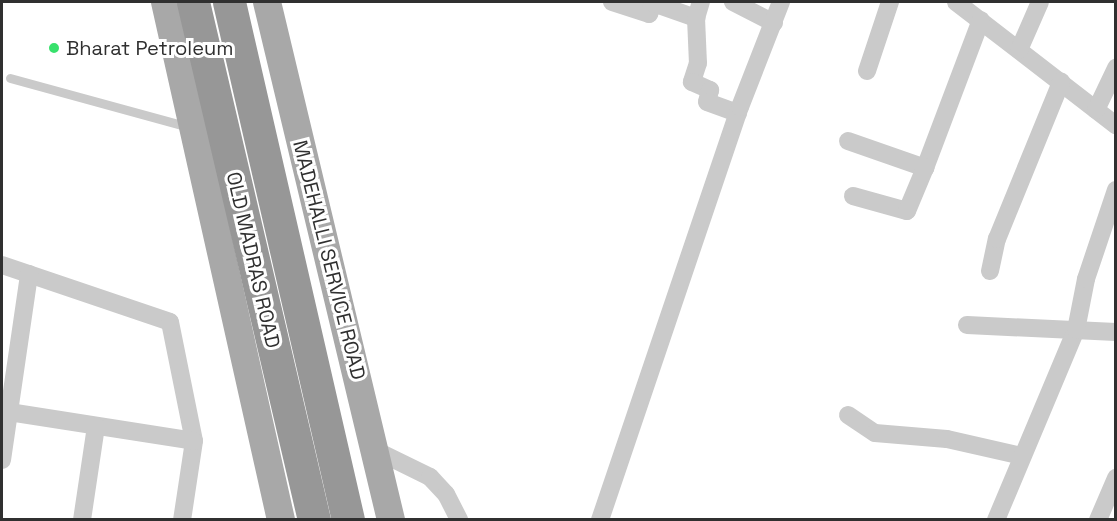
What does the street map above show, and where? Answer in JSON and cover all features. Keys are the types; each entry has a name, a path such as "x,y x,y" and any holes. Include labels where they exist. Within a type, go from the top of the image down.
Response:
{"highway":[{"name":"OLD MADRAS ROAD","path":"193,2 314,519"},
{"name":"OLD MADRAS ROAD","path":"229,2 348,519"}],"main road":[{"path":"165,2 281,519"},
{"name":"MADEHALLI SERVICE ROAD","path":"267,2 391,519"}],"street":[{"path":"612,2 649,14 653,2 698,10 698,63 692,82 710,90 706,102 738,113"},
{"path":"734,2 774,22"},
{"path":"600,519 738,113 781,2"},
{"path":"867,71 890,2"},
{"path":"956,2 1116,125"},
{"path":"1019,50 1040,2"},
{"path":"853,196 907,211 926,168 981,20"},
{"path":"1096,110 1116,68"},
{"path":"990,271 997,239 1061,82"},
{"path":"848,141 926,168"},
{"path":"996,519 1076,330 1086,279 1116,190"},
{"path":"2,265 170,322 194,441 182,519"},
{"path":"2,460 29,274"},
{"path":"967,325 1116,332"},
{"path":"9,412 194,441"},
{"path":"848,415 875,433 947,439 1022,456"},
{"path":"82,519 96,426"},
{"path":"375,450 430,477 446,494 459,519"},
{"path":"1098,519 1116,478"}],"lane":[{"path":"10,78 194,128"}],"place":[{"name":"Bharat Petroleum","path":"54,48"}]}
